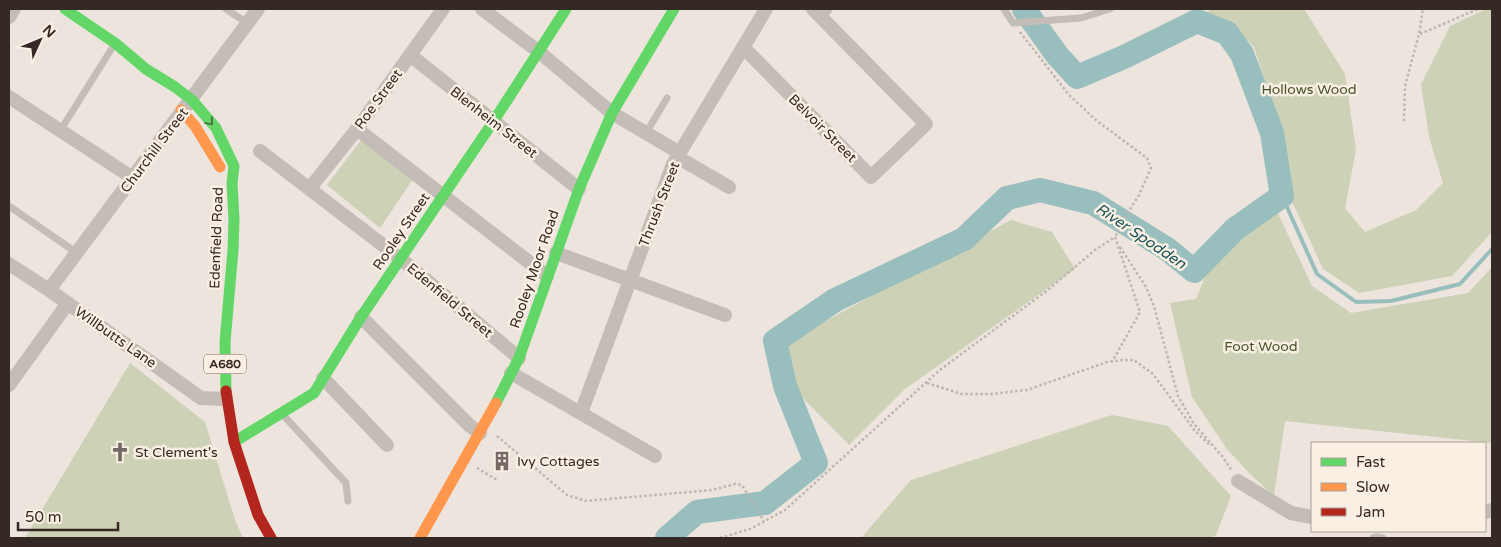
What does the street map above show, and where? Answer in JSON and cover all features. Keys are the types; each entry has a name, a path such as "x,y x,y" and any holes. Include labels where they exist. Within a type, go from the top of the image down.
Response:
{"street":[{"path":"9,17 14,9"},
{"name":"Edenfield Road","path":"65,9 115,42 146,69 176,87 192,100 216,128 228,150 234,166 232,183 234,219 225,342 226,399 234,442 258,515 270,538"},
{"name":"Churchill Street","path":"50,290 258,9"},
{"name":"Roe Street","path":"310,188 357,129 443,9"},
{"path":"482,9 538,51 612,113 729,187"},
{"name":"Rooley Street","path":"234,442 314,393 361,317 493,122 566,9"},
{"name":"Rooley Moor Road","path":"420,538 465,461 519,358 579,189 612,113 674,9"},
{"name":"Thrush Street","path":"580,413 673,164 766,9"},
{"path":"813,9 826,14"},
{"name":"Belvoir Street","path":"743,47 871,177 926,124 826,14"},
{"name":"Blenheim Street","path":"410,55 579,189"},
{"path":"146,69 169,99 195,126 223,172 232,183"},
{"path":"9,96 133,178"},
{"path":"357,129 548,276"},
{"name":"Edenfield Street","path":"260,151 401,259 519,358"},
{"path":"556,253 725,316"},
{"name":"Willbutts Lane","path":"9,264 50,290 201,398 226,399"},
{"path":"9,385 68,303"},
{"path":"361,317 470,426 482,430"},
{"path":"511,373 655,456"},
{"path":"323,378 387,446"},
{"path":"1238,481 1291,513 1311,517"}],"lane":[{"path":"226,9 247,23"},
{"path":"1004,9 1013,23 1081,18 1110,9"},
{"path":"60,131 115,42"},
{"path":"646,133 668,98"},
{"path":"9,206 77,253"},
{"path":"281,413 346,483 348,501"},
{"path":"1373,538 1383,538"}],"path":[{"path":"1404,120 1404,86 1423,9"},
{"path":"1418,34 1478,9"},
{"path":"1013,23 1069,95 1097,121 1147,158 1151,168 1139,195 1118,227 1115,237 1140,312 1112,362"},
{"path":"720,538 750,529 785,510 941,369 1048,290 1095,250 1115,237"},
{"path":"1115,237 1124,256 1149,293 1178,396 1194,424 1222,456 1238,481"},
{"path":"927,383 962,394 1000,393 1027,390 1112,362 1134,360 1153,374 1195,431 1222,456"},
{"path":"482,430 502,438 567,495 586,502 712,490 735,484 746,488 764,521"},
{"path":"465,461 497,480"}],"green space":[{"name":"Hollows Wood","path":"1212,9 1304,9 1345,74 1356,150 1345,208 1365,232 1416,210 1443,183 1429,137 1421,84 1450,26 1486,9 1492,9 1492,232 1452,276 1359,293 1323,269 1290,197 1283,136 1254,47 1234,27 1204,14"},
{"path":"362,139 413,179 380,228 327,185"},
{"name":"Foot Wood","path":"1276,209 1312,286 1351,313 1468,293 1492,267 1492,443 1285,421 1274,496 1227,449 1192,397 1170,303 1196,299 1205,277 1231,246"},
{"path":"1011,220 1052,232 1075,269 905,389 849,445 797,392 778,347"},
{"path":"130,363 205,422 235,520 243,538 25,538"},
{"path":"1112,415 1168,426 1231,496 1216,535 1212,538 861,538 911,480"}],"waterway":[{"name":"River Spodden","path":"667,538 697,512 765,503 816,463 785,386 775,341 835,300 964,239 1007,198 1040,190 1093,203 1167,249 1194,271 1235,229 1282,196 1272,133 1242,54 1227,33 1197,21 1124,57 1077,77 1057,55 1024,9"},
{"path":"1282,196 1317,274 1356,302 1391,301 1460,284 1492,249"}],"traffic: fast":[{"path":"65,9 115,43 146,69 192,100 216,128 234,166 232,183 233,250 225,342 226,391"},
{"path":"234,442 314,393 361,317 493,122 566,9"},
{"path":"496,403 519,358 579,189 612,113 674,9"}],"traffic: slow":[{"path":"181,110 195,126 220,167"},
{"path":"420,538 496,403"}],"traffic: jam":[{"path":"226,391 234,442 258,515 271,538"}],"place":[{"name":"St Clement's","path":"120,452"},
{"name":"Ivy Cottages","path":"502,461"}]}
